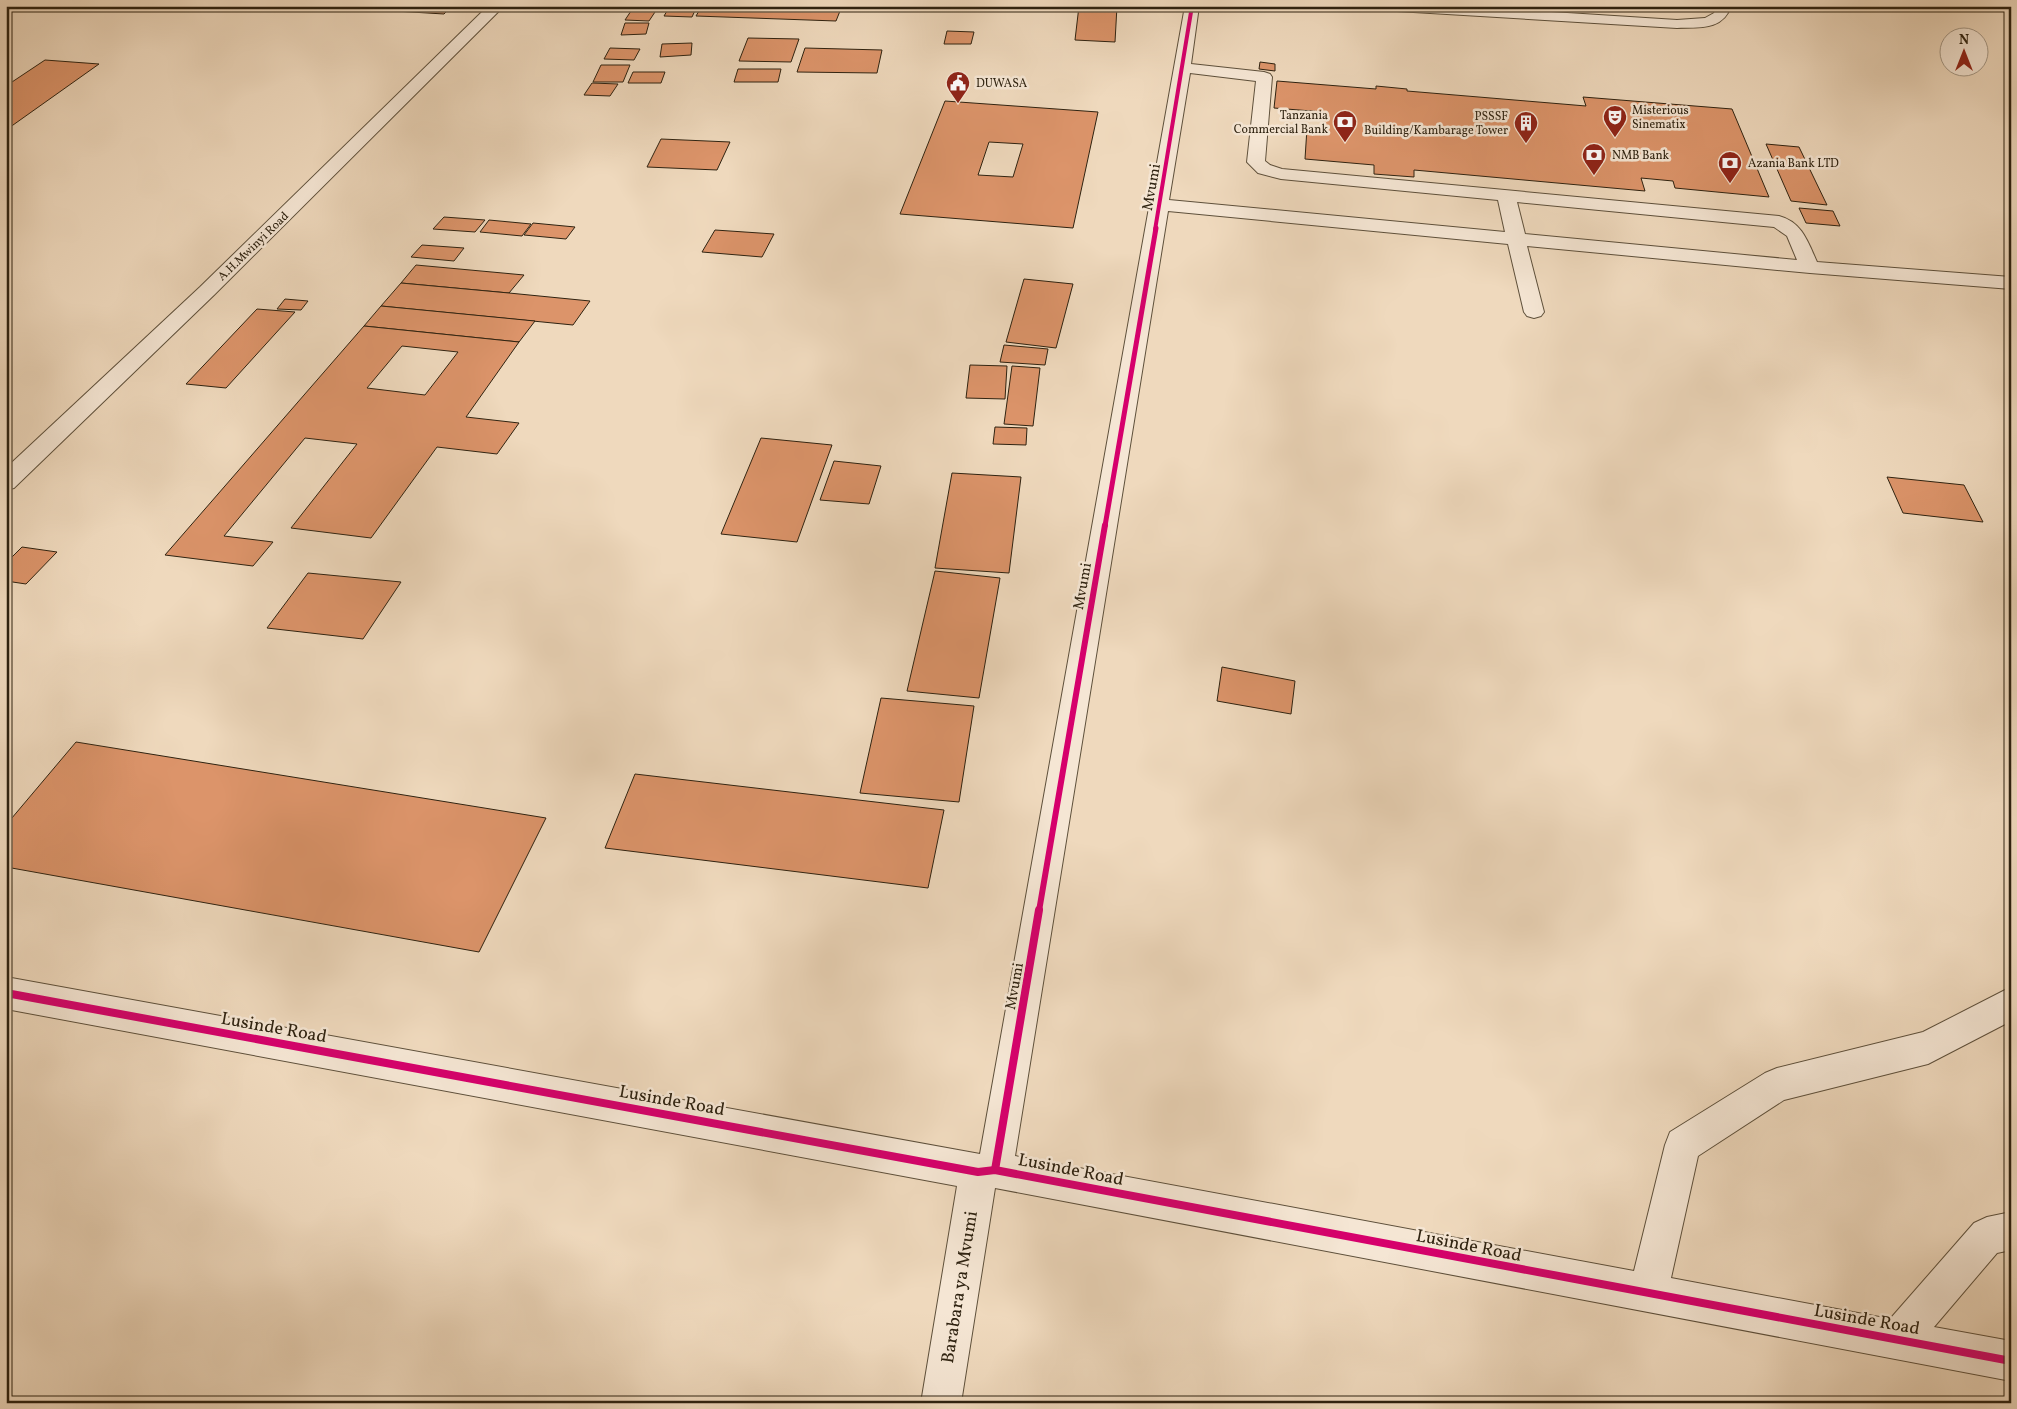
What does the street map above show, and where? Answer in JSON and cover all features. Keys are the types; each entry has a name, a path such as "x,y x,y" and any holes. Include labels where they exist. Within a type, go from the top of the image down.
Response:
{"street":[{"name":"A.H.Mwinyi Road","path":"6,482 207,291 498,6"},
{"name":"Mvumi","path":"987,1171 1160,205 1184,68 1192,6"},
{"path":"1380,6 1677,24 1708,22 1721,15 1724,6"},
{"path":"1184,68 1264,77 1256,162 1264,169 1280,174 1779,222 1795,233 1810,267"},
{"path":"1506,196 1534,312"},
{"path":"1160,205 1810,267 2011,283"},
{"name":"Lusinde Road","path":"6,993 987,1171 2011,1361"},
{"path":"1648,1294 1683,1145 1777,1085 1928,1047 2011,1003"},
{"name":"Barabara ya Mvumi","path":"941,1403 987,1171"},
{"path":"1897,1340 1987,1236 2011,1231"}],"building":[{"path":"312,6 452,6 444,14"},
{"path":"670,6 697,6 692,17 664,16"},
{"path":"702,6 840,11 836,21 696,16"},
{"path":"1079,6 1117,6 1115,42 1075,40"},
{"path":"633,8 657,9 649,21 625,20"},
{"path":"625,23 649,23 646,34 621,35"},
{"path":"947,31 974,32 971,44 944,44"},
{"path":"748,38 799,39 791,62 739,61"},
{"path":"692,43 691,55 660,57 662,44"},
{"path":"610,48 640,49 634,60 604,59"},
{"path":"805,48 882,50 877,73 797,72"},
{"path":"45,60 99,64 6,130 6,86"},
{"path":"1260,62 1275,64 1275,71 1259,69"},
{"path":"601,65 630,65 623,82 593,82"},
{"path":"738,69 781,69 778,82 734,82"},
{"path":"633,72 665,72 661,83 628,83"},
{"name":"PSSSF Building/Kambarage Tower","path":"1277,81 1376,89 1376,86 1407,89 1407,91 1586,106 1583,97 1732,109 1769,197 1675,188 1673,181 1641,178 1645,191 1414,170 1414,177 1374,174 1374,165 1305,159 1307,128 1323,129 1324,112 1274,108"},
{"path":"592,83 618,84 610,96 584,95"},
{"path":"945,101 1098,112 1073,228 900,214","holes":["989,142 1023,144 1013,177 978,175"]},
{"path":"661,139 730,142 717,170 647,167"},
{"path":"1766,144 1799,147 1827,205 1791,201"},
{"path":"1799,208 1833,211 1840,226 1806,223"},
{"path":"444,217 485,220 475,232 433,229"},
{"path":"489,220 531,224 522,236 480,232"},
{"path":"533,223 575,227 566,239 524,235"},
{"path":"715,230 774,234 762,257 702,252"},
{"path":"422,245 464,248 454,261 411,257"},
{"path":"416,265 524,275 509,293 401,283"},
{"path":"1024,279 1073,284 1056,348 1006,342"},
{"path":"401,283 590,301 573,325 381,306"},
{"path":"285,299 308,301 301,310 277,309"},
{"path":"381,306 535,321 519,342 364,326"},
{"path":"257,309 295,312 226,388 186,384"},
{"path":"364,326 519,342 466,417 519,423 497,454 437,447 371,538 291,528 357,444 305,438 224,536 273,542 253,566 165,555","holes":["402,346 458,352 425,395 367,388"]},
{"path":"1004,345 1048,349 1045,365 1000,362"},
{"path":"970,365 1007,366 1005,399 966,398"},
{"path":"1012,366 1040,368 1033,426 1004,424"},
{"path":"995,427 1027,428 1026,445 993,444"},
{"path":"761,438 832,445 797,542 721,534"},
{"path":"834,461 881,466 869,504 820,500"},
{"path":"952,473 1021,477 1009,573 935,568"},
{"path":"1887,477 1964,485 1983,522 1903,513"},
{"path":"22,547 57,552 26,584 6,581 6,563"},
{"path":"935,571 1000,578 979,698 907,691"},
{"path":"308,573 401,582 363,639 267,628"},
{"path":"1222,667 1295,681 1291,714 1217,701"},
{"path":"881,698 974,706 959,802 860,793"},
{"path":"76,742 546,818 479,952 6,867 6,825"},
{"path":"635,774 944,810 928,888 605,848"}],"cycle path":[{"path":"995,1170 1192,6"},
{"path":"6,993 978,1172 995,1170 2011,1361"}],"place":[{"name":"DUWASA","path":"958,104"},
{"name":"Misterious Sinematix","path":"1615,138"},
{"name":"Tanzania Commercial Bank","path":"1345,143"},
{"name":"PSSSF Building/Kambarage Tower","path":"1526,144"},
{"name":"NMB Bank","path":"1594,176"},
{"name":"Azania Bank LTD","path":"1730,184"}]}
